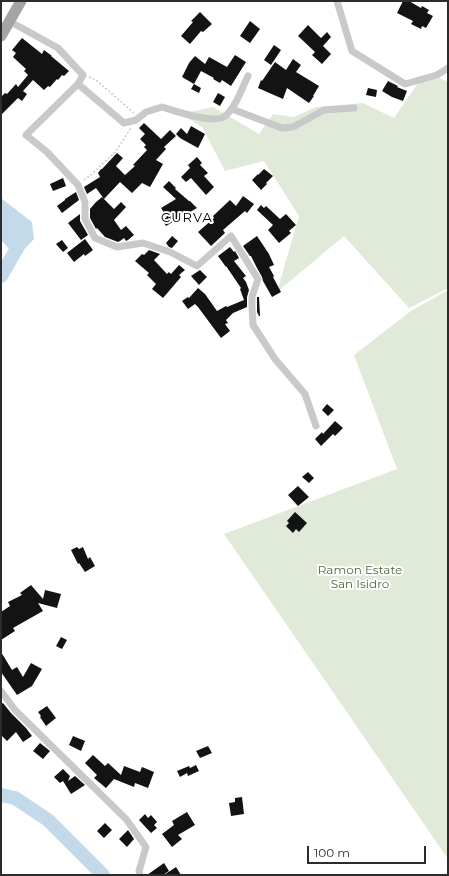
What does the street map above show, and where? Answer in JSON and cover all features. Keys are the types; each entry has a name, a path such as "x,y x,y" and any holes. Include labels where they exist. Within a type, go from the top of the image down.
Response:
{"main road":[{"path":"1,36 21,1"}],"street":[{"path":"337,1 352,51 405,84 437,75 448,68"},
{"path":"9,21 58,48 83,75 78,84 26,135 47,152 78,185 85,202 85,219 95,238 117,246 143,244 170,252 197,266 231,236 258,279 252,297 253,325 275,359 305,394 316,426"},
{"path":"78,84 124,123 136,120 146,112 162,107 177,112 212,119 224,118 232,109 248,76"},
{"path":"232,109 282,128 293,127 324,110 354,108"},
{"path":"1,691 15,710 126,820 146,847 139,871 140,875"}],"path":[{"path":"78,185 116,151 136,120 136,115 101,84 96,80 83,75"}],"green space":[{"path":"440,78 448,82 448,288 409,308 344,236 277,292 299,216 264,161 225,171 202,127 181,114 213,107 259,134 273,114 294,117 316,107 363,103 394,118 418,83"},
{"name":"Ramon Estate San Isidro","path":"448,290 448,859 224,534 397,469 354,355 411,311"}],"water":[{"path":"1,198 32,222 34,239 14,260 9,260 9,249 1,240"}],"building":[{"path":"403,1 409,1 421,8 422,6 429,10 427,13 433,16 426,28 422,26 421,29 411,24 413,21 397,13"},
{"path":"200,12 212,24 203,32 201,31 190,44 181,36 193,22 191,21"},
{"path":"250,21 260,29 250,43 240,36"},
{"path":"308,25 321,38 327,32 331,37 323,46 331,54 322,64 312,55 315,52 298,36"},
{"path":"22,38 42,54 44,50 69,71 64,76 62,75 58,80 57,79 50,87 48,86 44,90 33,80 23,91 27,94 22,101 18,98 1,115 1,97 5,93 7,94 16,84 18,87 28,75 24,71 26,69 13,57 16,53 12,50"},
{"path":"274,45 281,50 271,65 264,60"},
{"path":"235,55 246,62 231,86 222,80 220,83 201,71 194,84 182,77 189,63 195,56 205,64 209,57 227,67"},
{"path":"293,59 301,65 296,72 319,86 309,103 287,88 283,99 258,88 261,80 262,81 275,62 286,70"},
{"path":"388,81 407,91 403,101 382,91"},
{"path":"194,84 201,88 199,93 191,89"},
{"path":"368,88 377,90 376,97 366,95"},
{"path":"218,93 225,97 220,106 213,102"},
{"path":"144,123 161,139 170,130 176,136 164,147 166,149 156,160 163,164 150,187 142,183 132,193 120,182 104,199 96,188 87,194 84,187 100,177 98,173 117,153 123,158 116,166 125,175 135,166 133,165 147,150 144,147 146,145 140,139 145,134 139,128"},
{"path":"191,126 205,134 198,148 180,138 176,134 181,128 187,134"},
{"path":"197,157 202,163 200,165 208,173 204,176 214,187 206,195 191,178 186,182 181,177 190,168 188,165"},
{"path":"264,169 273,176 261,190 252,180"},
{"path":"63,178 66,186 53,191 50,184"},
{"path":"169,181 176,188 175,189 197,208 166,226 162,220 167,217 161,208 176,199 163,187"},
{"path":"76,192 79,200 62,213 57,206"},
{"path":"243,196 254,204 247,213 245,211 223,230 225,233 211,246 198,232 214,218 213,216 230,200 236,206"},
{"path":"102,197 114,209 121,202 126,207 114,220 121,230 126,226 134,235 128,240 126,241 124,238 118,242 105,237 97,228 96,229 90,218 90,209"},
{"path":"261,205 264,208 266,206 280,219 286,214 296,225 289,231 291,233 279,243 268,230 273,225 257,210"},
{"path":"80,214 80,221 88,235 81,240 68,223"},
{"path":"172,236 178,241 172,248 166,243"},
{"path":"257,236 269,254 274,265 269,267 281,292 272,297 251,256 243,246"},
{"path":"85,239 93,250 85,256 84,254 74,262 67,253"},
{"path":"62,240 68,248 63,252 56,244"},
{"path":"230,247 234,252 235,251 239,258 234,261 246,276 243,278 249,290 247,307 233,313 226,320 228,323 225,324 230,331 221,338 195,304 188,309 182,301 188,297 189,298 198,288 205,294 217,311 226,306 227,307 244,300 240,289 241,288 218,256"},
{"path":"149,250 160,254 154,260 167,274 169,272 171,274 179,265 185,270 179,275 181,277 163,298 152,289 156,284 147,275 149,273 135,261"},
{"path":"200,270 207,277 199,285 191,276"},
{"path":"257,297 259,297 260,316 257,312"},
{"path":"327,404 334,410 328,416 322,410"},
{"path":"335,421 343,428 335,436 333,434 321,446 315,439 322,432 323,434"},
{"path":"308,472 314,478 309,483 302,477"},
{"path":"298,486 309,497 298,506 288,495"},
{"path":"295,512 307,523 299,532 296,529 293,533 286,526 289,523 287,521"},
{"path":"77,547 79,549 83,547 88,559 90,557 95,566 85,572 79,563 78,564 71,550"},
{"path":"31,585 43,599 45,590 61,594 57,608 38,603 43,611 13,628 15,631 1,640 1,612 10,606 8,602 22,595 20,593"},
{"path":"61,637 67,640 62,649 56,646"},
{"path":"1,652 12,670 17,667 23,677 31,663 42,669 32,686 17,695 1,672"},
{"path":"3,703 32,736 23,742 16,732 7,741 1,735 1,704"},
{"path":"47,706 56,718 46,726 38,712"},
{"path":"73,736 85,741 81,751 69,745"},
{"path":"40,743 50,751 43,759 33,751"},
{"path":"208,746 212,753 200,758 196,751"},
{"path":"93,755 105,766 108,763 121,775 124,766 140,772 142,767 154,772 148,788 135,783 134,787 114,779 106,788 94,778 97,775 85,763"},
{"path":"196,765 199,771 188,776 187,773 180,777 177,771"},
{"path":"63,769 70,776 68,781 75,776 85,785 71,794 63,781 60,783 54,777"},
{"path":"242,797 244,814 231,816 229,803 235,802 235,798"},
{"path":"187,812 195,825 178,835 182,839 172,847 162,834 174,825 172,821"},
{"path":"145,814 148,818 151,815 157,822 154,825 157,828 151,833 139,820"},
{"path":"105,823 112,830 104,838 97,831"},
{"path":"128,830 134,839 127,847 119,839"},
{"path":"164,863 169,871 163,875 147,875"},
{"path":"176,867 181,875 164,875"}],"waterway":[{"path":"1,276 19,245"},
{"path":"1,795 15,798 48,820 103,875"}],"district":[{"name":"CURVA","path":"187,218"}]}
